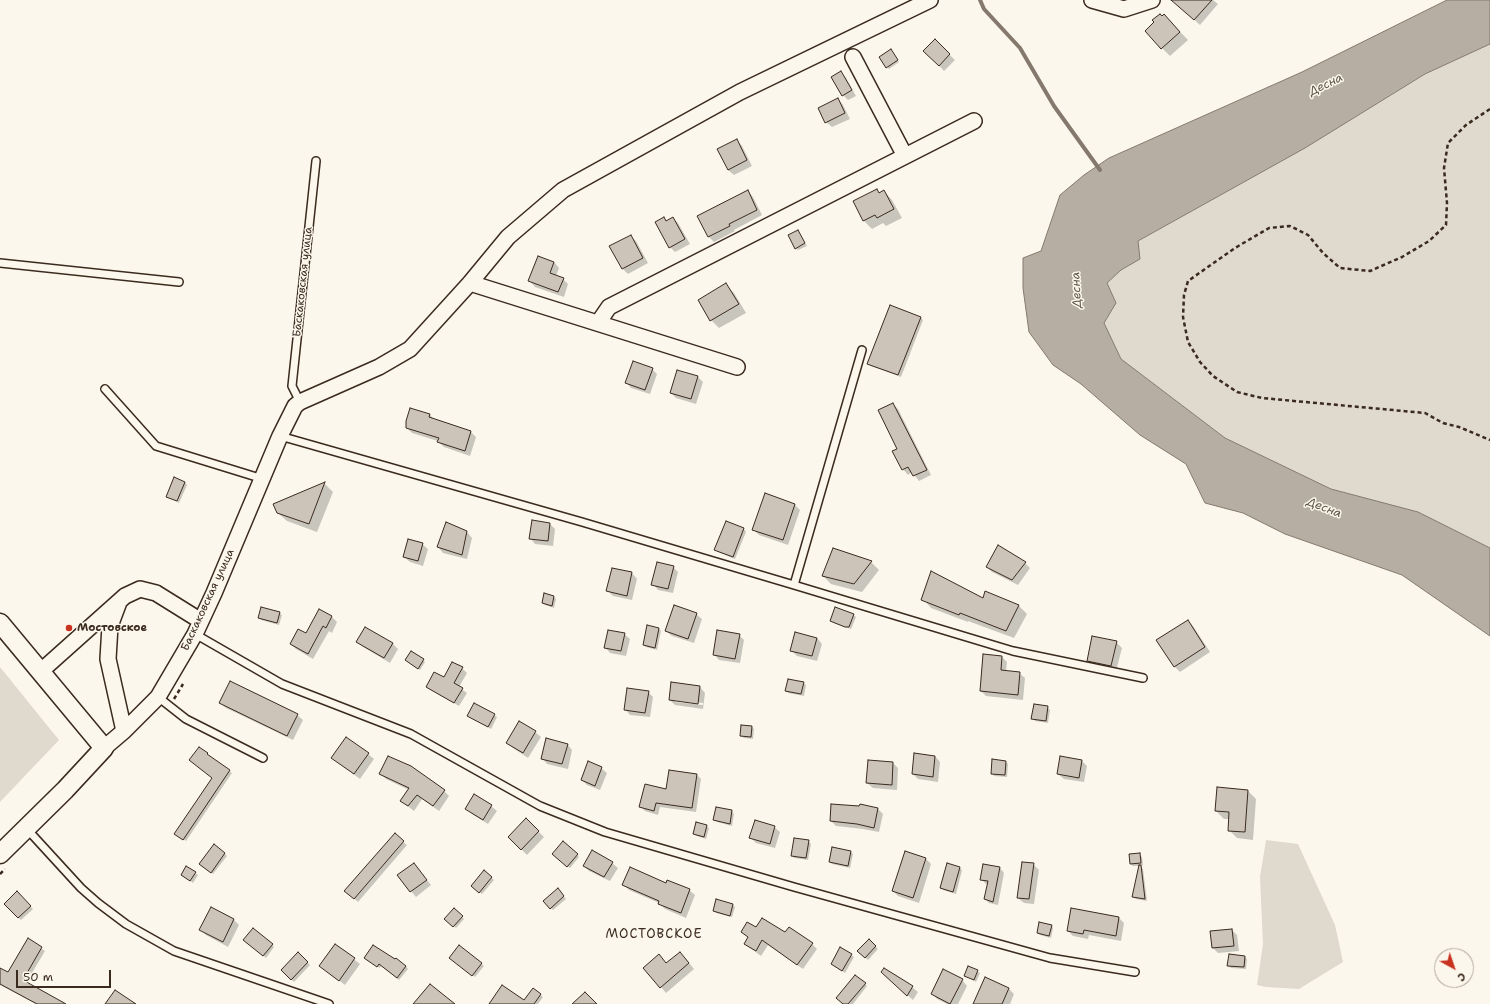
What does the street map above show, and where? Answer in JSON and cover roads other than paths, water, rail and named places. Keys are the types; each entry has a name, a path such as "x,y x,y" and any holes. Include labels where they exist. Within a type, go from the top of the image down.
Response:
{"street":[{"path":"297,404 379,367 410,349 470,283 508,237 563,190 740,92 930,0"},
{"path":"1092,0 1124,9 1152,0"},
{"path":"853,57 905,156"},
{"path":"598,323 610,307 974,121"},
{"path":"470,283 737,367"},
{"name":"Баскаковская улица","path":"0,854 65,790 104,748 124,731 158,697 198,627 263,479 280,436 297,404"},
{"path":"40,672 120,599 140,589 156,593 198,627"},
{"path":"120,599 110,626 108,659 124,731"},
{"path":"0,623 104,748"}],"lane":[{"name":"Баскаковская улица","path":"297,404 292,386 316,161"},
{"path":"0,263 179,282"},
{"path":"794,586 862,350"},
{"path":"105,390 156,446 263,479"},
{"path":"280,436 590,525 1013,651 1143,678"},
{"path":"198,627 282,684 411,734 540,806 605,832 786,885 1050,958 1135,972"},
{"path":"158,697 186,719 263,758"},
{"path":"26,827 81,888 126,924 174,951 328,1004"}],"water":[{"name":"Десна","path":"1447,0 1490,0 1490,44 1425,74 1305,148 1138,241 1140,259 1121,270 1107,283 1116,303 1104,323 1121,359 1225,438 1331,489 1418,512 1490,548 1490,636 1402,575 1285,534 1243,513 1205,503 1186,464 1140,435 1081,384 1053,365 1029,332 1023,288 1023,258 1041,251 1060,195 1084,175 1109,158 1302,72"}],"waterway":[{"path":"980,0 984,9 1020,48 1054,106 1100,170"}],"place":[{"name":"Мостовское","path":"69,628"}],"district":[{"name":"МОСТОВСКОЕ","path":"654,935"}]}
